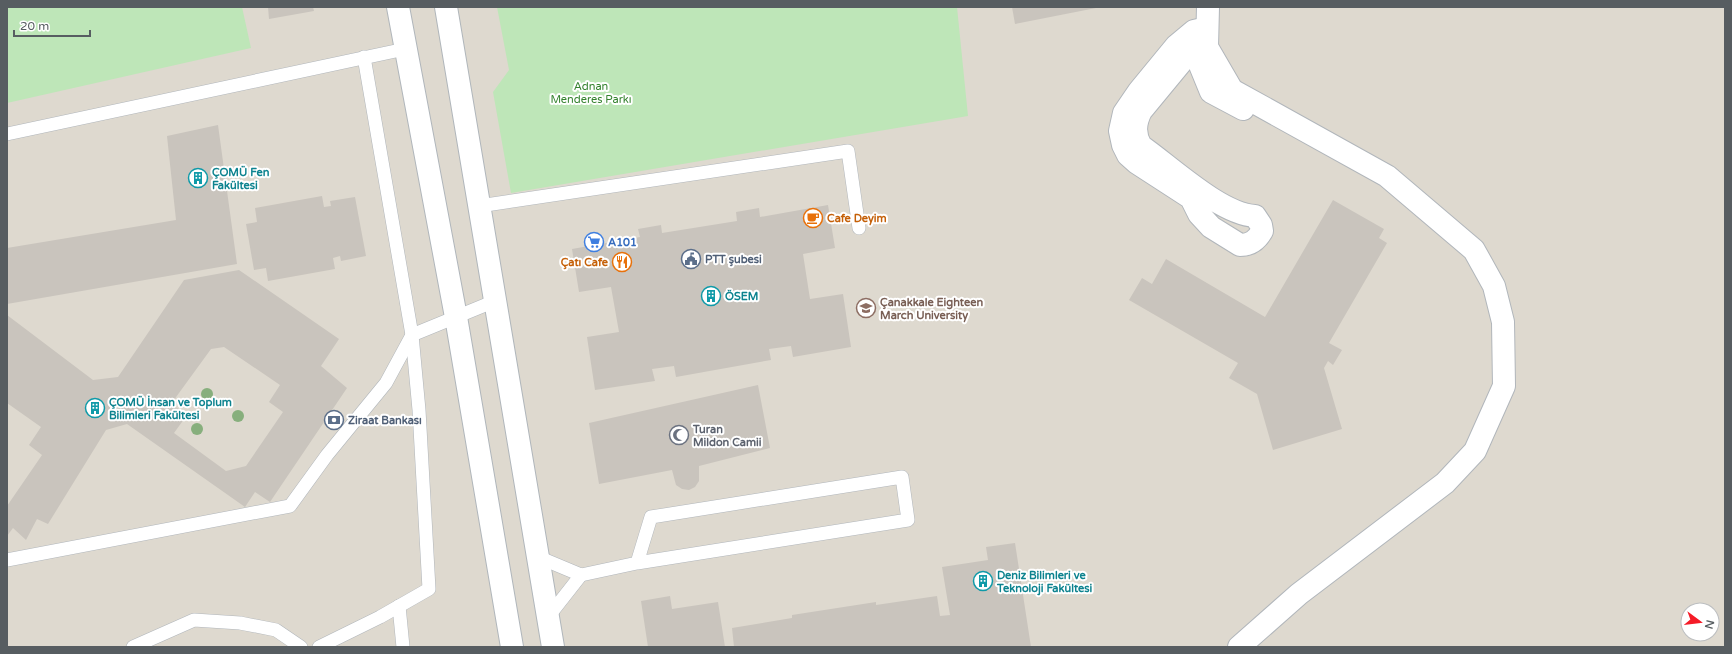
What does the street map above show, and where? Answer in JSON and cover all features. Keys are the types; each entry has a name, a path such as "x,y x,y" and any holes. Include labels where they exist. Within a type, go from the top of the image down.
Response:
{"street":[{"path":"398,7 404,49 456,317 512,647"},
{"path":"446,7 553,647"},
{"path":"1196,7 1202,32 1211,92 1376,184 1468,255 1486,287 1495,322 1497,382 1469,447 1441,476 1293,590 1228,647"},
{"path":"1202,32 1141,111 1136,122 1136,138 1141,146 1201,191 1237,212 1255,216 1261,225 1262,231 1252,243 1245,245 1240,245 1211,227 1199,214 1191,198 1137,163 1128,155 1123,145 1120,131 1124,113 1176,46 1202,32"},
{"path":"1202,32 1232,90 1387,176 1474,250 1494,286 1503,322 1504,386 1475,451 1445,483 1299,594 1239,647"}],"lane":[{"path":"7,134 404,49"},
{"path":"319,647 429,589 419,410 412,335 364,57"},
{"path":"479,206 848,151 859,228"},
{"path":"7,560 290,506 327,455 386,383 412,335 495,300"},
{"path":"538,557 581,575 637,563 908,520 902,477 651,517 637,563"},
{"path":"548,617 581,575"},
{"path":"399,606 403,647"},
{"path":"133,647 194,620 240,623 276,630 301,647"}],"shaded area":[{"name":"Çanakkale Eighteen March University","path":"7,7 1725,7 1725,647 7,647"}],"green space":[{"path":"7,7 242,7 251,48 7,103"},
{"name":"Adnan Menderes Parkı","path":"497,7 957,7 968,116 511,193 493,92 509,70"}],"building":[{"path":"268,7 313,7 314,11 269,19"},
{"path":"1012,7 1096,7 1096,8 1015,24"},
{"name":"ÇOMÜ Fen Fakültesi","path":"218,125 237,264 7,304 7,248 176,220 167,136"},
{"path":"322,196 324,207 331,206 330,201 355,197 366,256 341,261 340,256 333,258 335,269 268,281 266,268 254,270 246,224 257,222 255,208"},
{"path":"1333,200 1384,229 1379,238 1387,243 1329,343 1342,350 1333,365 1328,361 1324,368 1342,429 1273,450 1257,394 1229,378 1238,363 1129,300 1142,278 1152,284 1166,259 1265,317"},
{"name":"ÖSEM","path":"828,205 835,248 803,254 810,299 843,294 851,347 793,357 791,346 769,349 771,360 676,377 674,366 652,369 655,381 595,390 587,337 619,332 611,287 579,292 572,249 640,237 638,229 661,225 662,233 737,221 736,212 759,208 760,217"},
{"name":"ÇOMÜ İnsan ve Toplum Bilimleri Fakültesi","path":"239,270 339,339 321,366 347,388 270,502 255,492 245,507 127,424 106,430 48,524 37,519 26,540 13,528 7,536 7,506 42,455 29,445 41,427 7,403 7,315 93,380 118,377 184,280","holes":["224,347 280,385 269,402 283,412 246,466 226,471 174,433 187,415 171,404 211,349"]},
{"name":"Turan Mildon Camii","path":"758,385 770,448 699,466 699,481 695,487 689,490 682,489 676,485 672,470 599,484 589,423"},
{"name":"Deniz Bilimleri ve Teknoloji Fakültesi","path":"1015,543 1031,647 734,647 732,628 792,618 792,615 876,602 876,605 937,596 940,616 950,615 942,567 988,560 986,547"},
{"path":"670,596 672,609 718,602 725,647 648,647 641,601"}],"place":[{"name":"ÇOMÜ Fen Fakültesi","path":"198,178"},
{"name":"Cafe Deyim","path":"813,218"},
{"name":"A101","path":"594,242"},
{"name":"PTT şubesi","path":"691,259"},
{"name":"Çatı Cafe","path":"622,262"},
{"name":"ÖSEM","path":"711,296"},
{"name":"Çanakkale Eighteen March University","path":"866,308"},
{"name":"ÇOMÜ İnsan ve Toplum Bilimleri Fakültesi","path":"95,408"},
{"name":"Ziraat Bankası","path":"334,420"},
{"name":"Turan Mildon Camii","path":"679,435"},
{"name":"Deniz Bilimleri ve Teknoloji Fakültesi","path":"983,581"}]}
